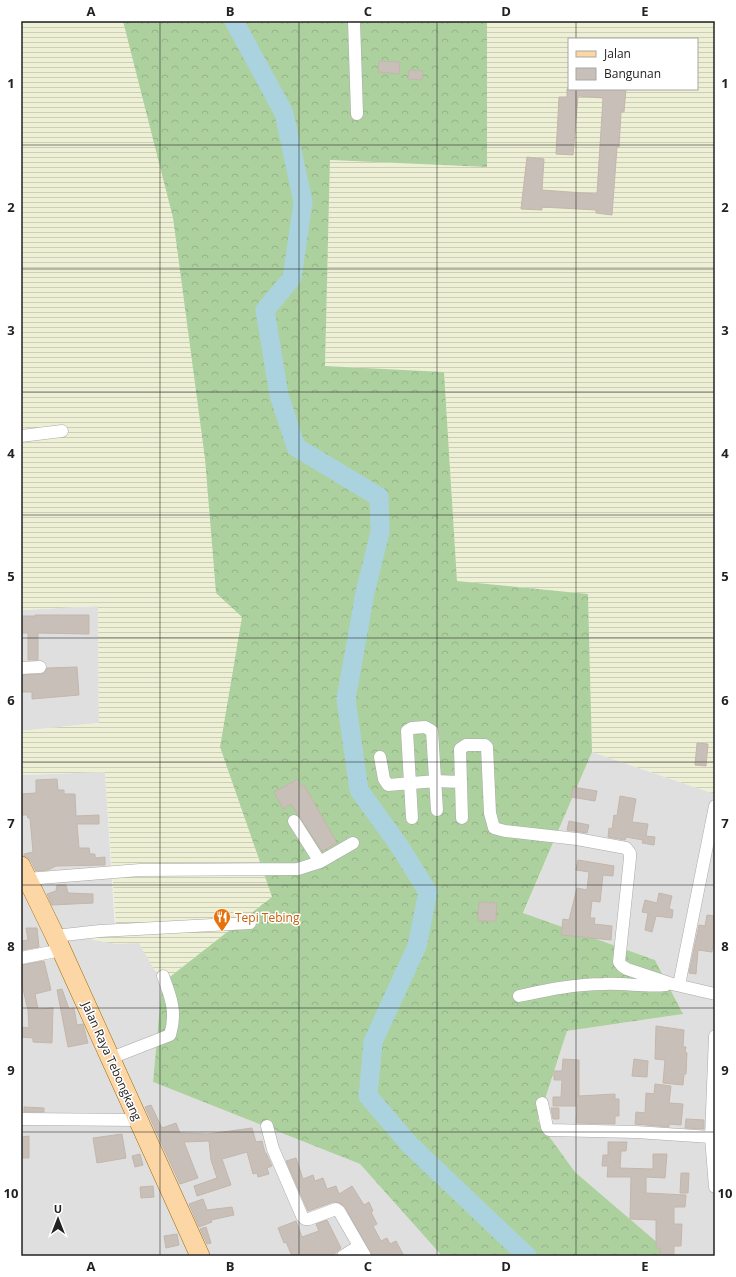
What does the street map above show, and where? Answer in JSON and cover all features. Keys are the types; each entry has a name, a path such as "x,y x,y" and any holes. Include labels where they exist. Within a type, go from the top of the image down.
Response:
{"main road":[{"name":"Jalan Raya Tebongkang","path":"24,873 111,1058 200,1256"}],"street":[{"path":"354,21 357,114"},
{"path":"21,436 62,431"},
{"path":"21,668 40,667"},
{"path":"412,818 407,731 412,728 425,727 432,731 437,810"},
{"path":"462,818 460,749 466,746 485,745 487,747 490,813 494,828 505,831 577,839 626,848 630,852 630,858 619,962 627,969 675,984 715,994"},
{"path":"380,757 384,779 388,785 436,781 460,782"},
{"path":"675,984 715,806"},
{"path":"294,821 320,862"},
{"path":"24,873 140,870 288,870 320,862 353,843"},
{"path":"21,958 58,943 100,931 250,922"},
{"path":"111,1058 170,1035 174,1021 172,998 163,976"},
{"path":"518,996 566,986 604,984 656,986 675,984"},
{"path":"715,1036 711,1137 715,1187"},
{"path":"542,1102 547,1127 549,1130 636,1132 711,1137"},
{"path":"21,1119 139,1120"},
{"path":"267,1126 277,1160 302,1216 305,1219 309,1219 336,1208 362,1251 343,1256"}],"shaded area":[{"path":"98,606 99,723 21,731 21,610"},
{"path":"592,752 715,794 715,1256 673,1256 575,1172 538,1121 567,1031 683,1014 655,960 523,914"},
{"path":"105,772 116,944 139,942 162,983 153,1082 360,1164 442,1256 21,1256 21,775"}],"green space":[{"path":"21,21 123,21 125,25 173,218 205,459 216,592 243,617 220,747 272,897 162,983 139,943 116,944 78,937 116,925 105,772 21,775 21,731 99,723 98,606 21,610"},
{"path":"123,21 487,21 487,167 330,160 325,366 444,372 457,581 588,594 592,752 523,913 655,960 683,1014 567,1031 538,1121 575,1172 673,1256 442,1256 360,1164 153,1082 162,983 272,897 220,747 242,617 216,593 205,459 173,218"},
{"path":"487,21 715,21 715,794 592,752 588,594 457,581 444,372 325,366 330,160 487,167"}],"building":[{"path":"379,61 400,62 399,74 378,72"},
{"path":"409,70 423,71 422,80 408,79"},
{"path":"567,89 626,90 624,112 621,112 619,147 617,147 612,215 596,213 596,210 542,207 542,210 521,209 527,157 544,159 542,190 597,194 603,98 578,96 573,155 556,154 559,97 567,97"},
{"path":"89,615 89,634 38,633 38,660 28,660 28,633 21,633 21,616"},
{"path":"77,667 79,695 32,699 32,692 21,692 21,675 41,674 44,673 47,668"},
{"path":"697,743 708,744 706,766 695,765"},
{"path":"57,779 58,790 64,790 64,794 75,794 76,816 99,815 99,824 77,824 79,848 89,848 90,854 95,854 95,858 105,857 105,865 56,866 48,870 36,871 31,861 24,856 24,854 33,852 30,818 28,818 27,815 21,815 21,794 36,793 36,780"},
{"path":"298,779 302,787 304,785 337,843 322,851 291,804 283,809 274,792"},
{"path":"573,787 597,791 595,801 571,797"},
{"path":"620,796 636,799 632,822 648,824 646,836 655,837 654,845 642,843 643,840 626,837 625,840 608,837 609,828 612,829 614,815 617,816"},
{"path":"569,821 589,825 587,833 567,830"},
{"path":"578,860 614,866 613,876 603,875 600,902 592,901 590,918 595,918 594,924 612,926 611,940 561,935 563,919 569,920 577,888 587,890 589,872 576,870"},
{"path":"57,885 66,885 68,893 93,894 93,903 52,905 47,894 56,891"},
{"path":"659,893 672,896 669,909 673,910 672,918 656,916 652,932 645,930 648,913 642,912 645,900 657,903"},
{"path":"479,902 497,903 496,921 478,921"},
{"path":"707,915 715,916 715,943 713,943 712,952 698,950 696,974 689,973 699,925 705,926"},
{"path":"26,928 37,928 39,947 21,950 21,941 28,940"},
{"path":"44,961 51,990 35,994 38,1009 53,1008 52,1043 33,1042 33,1038 21,1037 21,1027 29,1028 28,1010 21,981 21,965"},
{"path":"62,989 69,1009 74,1008 77,1025 83,1024 88,1043 68,1047 57,990"},
{"path":"656,1026 684,1030 683,1047 686,1047 685,1052 687,1053 686,1074 684,1074 683,1085 663,1083 665,1060 655,1059"},
{"path":"563,1059 579,1060 579,1096 615,1094 615,1099 619,1099 619,1116 615,1116 615,1124 576,1123 577,1106 553,1106 553,1097 561,1097 562,1080 554,1080 554,1071 562,1071"},
{"path":"634,1059 648,1061 647,1077 632,1076"},
{"path":"655,1084 671,1086 669,1103 683,1104 681,1125 669,1124 669,1127 635,1124 636,1112 645,1113 646,1093 654,1094"},
{"path":"151,1105 162,1128 176,1123 180,1133 208,1134 252,1128 256,1142 262,1141 265,1153 272,1166 267,1168 269,1174 258,1177 257,1173 253,1174 247,1152 222,1159 231,1185 197,1196 194,1186 217,1178 211,1160 209,1141 184,1142 198,1178 180,1184 145,1107"},
{"path":"24,1107 44,1108 44,1112 24,1112"},
{"path":"551,1108 559,1108 559,1119 553,1119"},
{"path":"686,1119 704,1120 704,1129 685,1128"},
{"path":"122,1134 126,1158 97,1163 93,1138"},
{"path":"29,1136 29,1158 21,1158 21,1137"},
{"path":"608,1142 627,1142 626,1151 621,1151 620,1168 653,1169 653,1154 667,1154 665,1178 646,1177 646,1193 686,1195 685,1207 674,1207 674,1224 682,1224 681,1246 674,1246 674,1256 660,1256 660,1248 656,1248 656,1220 630,1219 631,1177 607,1177 608,1166 602,1166 603,1155 608,1155"},
{"path":"140,1154 143,1165 135,1167 132,1156"},
{"path":"296,1158 303,1179 313,1175 315,1181 323,1178 327,1189 336,1186 339,1194 352,1186 364,1205 369,1202 373,1211 371,1212 377,1224 373,1226 381,1241 387,1238 390,1244 396,1241 404,1256 372,1256 345,1207 340,1203 333,1202 308,1211 286,1161"},
{"path":"681,1173 689,1173 688,1193 680,1193"},
{"path":"153,1186 154,1197 141,1198 140,1187"},
{"path":"203,1199 207,1210 232,1207 234,1215 211,1220 212,1222 199,1227 189,1204"},
{"path":"327,1220 341,1248 332,1256 292,1256 286,1242 284,1243 278,1228 296,1221 302,1237 319,1231 316,1224"},
{"path":"206,1227 211,1243 207,1244 200,1229"},
{"path":"177,1234 179,1245 166,1248 164,1236"}],"waterway":[{"path":"234,21 284,113 303,202 292,278 265,310 279,395 296,447 379,497 380,532 365,593 346,699 359,790 398,844 428,892 417,946 373,1042 368,1096 410,1145 527,1256"}],"place":[{"name":"Tepi Tebing","path":"222,932"}]}
